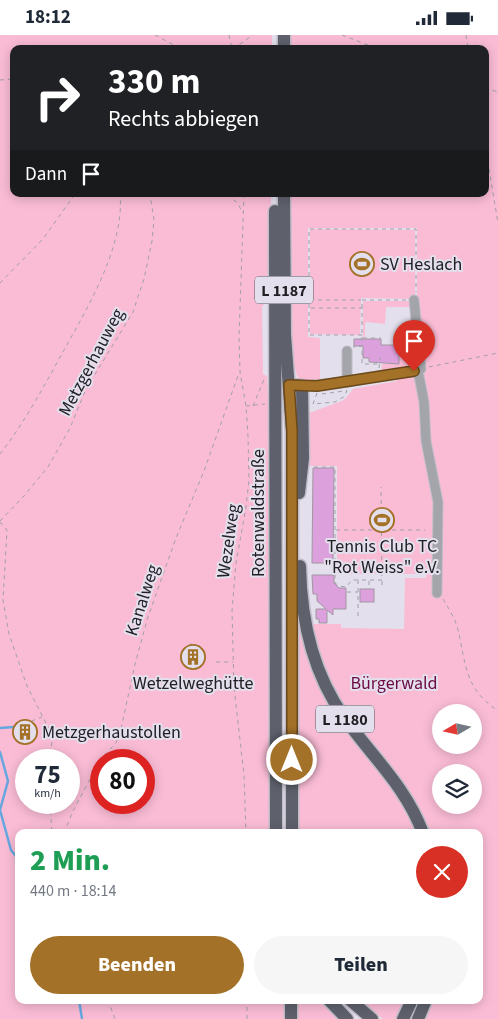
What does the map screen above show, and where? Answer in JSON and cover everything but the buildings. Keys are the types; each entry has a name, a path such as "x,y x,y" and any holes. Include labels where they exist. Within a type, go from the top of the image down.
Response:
{"highway":[{"name":"Rotenwaldstraße","path":"275,197 276,829"},
{"name":"Rotenwaldstraße","path":"284,197 284,277 292,431 292,829"},
{"path":"289,385 302,386 303,458 299,493"},
{"name":"L 1180","path":"292,467 299,493 301,589 306,627 315,663 337,707 400,789 422,829"},
{"path":"290,1004 291,1019"},
{"path":"333,1004 347,1019"},
{"path":"355,1004 372,1019"},
{"path":"403,1019 410,1004"},
{"path":"418,1019 424,1004"}],"lane":[{"path":"414,300 421,369"},
{"path":"347,382 349,351"},
{"path":"302,386 317,386 417,372 424,402 426,441 438,502 437,593"}],"path":[{"path":"155,35 174,45"},
{"path":"238,45 253,35"},
{"path":"342,35 368,45"},
{"path":"489,169 498,223"},
{"path":"0,283 43,239 74,197"},
{"path":"0,454 16,433 94,295 110,257 120,197"},
{"name":"Metzgerhauweg","path":"0,521 48,467 70,428 86,389 133,312 144,279 152,241 154,220 150,197"},
{"path":"231,197 243,213"},
{"name":"Wezelweg","path":"244,197 239,311 240,372 246,406 249,480 246,507 238,545 234,583 233,662 244,775 246,829"},
{"path":"309,300 416,300 416,229 309,229 309,300 310,308 309,335 362,335"},
{"path":"362,300 362,364 380,364 380,358"},
{"path":"310,308 362,308"},
{"path":"362,338 381,338"},
{"path":"349,351 351,347 362,346"},
{"path":"349,351 362,351"},
{"path":"421,369 498,353"},
{"name":"Kanalweg","path":"66,829 73,811 102,758 116,743 148,617 176,538 204,471 240,372"},
{"path":"253,406 264,378"},
{"path":"317,386 314,404 334,402 345,396 347,390 322,394"},
{"path":"246,406 267,404"},
{"path":"314,467 335,467 335,583 346,587 352,581 382,580"},
{"path":"382,487 382,588"},
{"path":"0,521 7,529 3,600 9,634 27,685 49,729 52,741 51,749"},
{"path":"335,530 426,530"},
{"path":"358,580 358,616"},
{"path":"369,580 369,588"},
{"path":"347,592 359,592"},
{"path":"437,593 452,613 474,688 484,700 498,711"},
{"path":"216,662 233,662"},
{"path":"24,724 43,717"},
{"path":"51,814 52,829"},
{"path":"109,1004 115,1019"},
{"path":"247,1004 247,1019"}],"green space":[{"path":"0,35 272,35 272,45 10,45 10,197 271,197 271,245 264,305 262,306 263,374 267,376 268,395 269,829 15,829 15,1004 287,1004 287,1019 0,1019"},
{"name":"Bürgerwald","path":"288,35 498,35 498,1019 425,1019 431,1004 483,1004 483,829 429,829 407,788 335,692 321,659 311,624 341,624 341,628 404,629 405,578 426,578 426,574 337,574 337,466 305,466 309,413 342,401 353,389 397,381 397,376 414,376 415,380 422,379 417,302 417,228 308,228 308,337 320,338 320,382 299,381 293,363 290,336 288,197 489,197 489,45 288,45"},
{"name":"SV Heslach","path":"310,229 415,230 415,299 361,298 360,335 310,334"},
{"path":"363,301 413,301 418,366 381,372 382,364 399,364 399,357 411,356 411,345 415,345 415,338 412,338 412,307 386,307 385,324 366,322 365,337 363,337"},
{"path":"297,609 300,623 363,748 398,797 414,829 296,829"},
{"path":"294,1004 327,1004 340,1019 295,1019"},
{"path":"365,1004 402,1004 395,1019 383,1019"}],"waterway":[{"path":"0,728 14,727"},
{"path":"0,752 8,781 0,810 11,850 15,855"},
{"path":"80,1004 82,1019"}],"place":[{"name":"SV Heslach","path":"362,264"},
{"name":"Tennis Club TC \"Rot Weiss\" e.V.","path":"382,520"},
{"name":"Wetzelweghütte","path":"193,657"},
{"name":"Metzgerhaustollen","path":"25,732"}],"route":[{"path":"292,760 292,431 289,385 317,386 414,371"}]}
